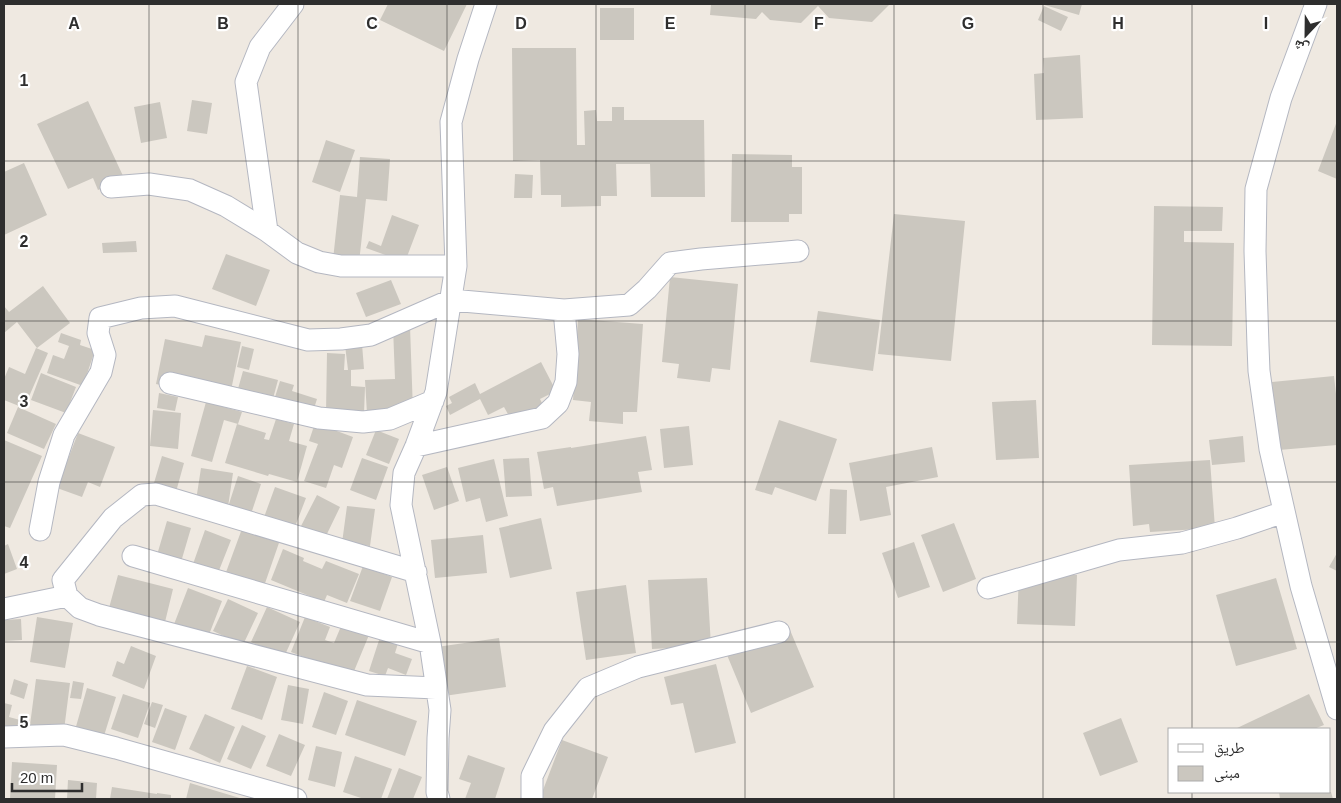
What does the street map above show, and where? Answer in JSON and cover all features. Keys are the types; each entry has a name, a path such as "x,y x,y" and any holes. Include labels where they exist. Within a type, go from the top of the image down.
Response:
{"street":[{"path":"267,231 246,82 260,47 293,4"},
{"path":"439,799 437,792 440,710 430,643 402,505 404,473 436,392 456,266 451,122 468,59 486,4"},
{"path":"1316,4 1281,98 1256,189 1259,371 1270,449 1301,586 1337,709"},
{"path":"111,187 149,184 190,190 226,206 267,231 297,253 319,262 341,266 456,266"},
{"path":"40,530 49,482 64,435 101,372 105,355 98,333 100,318 141,308 175,306 308,340 341,339 371,335 451,300 564,310 629,305 647,289 670,263 798,251"},
{"path":"416,446 542,418 558,402 566,382 568,354 564,310"},
{"path":"170,383 319,418 363,422 390,419 433,400"},
{"path":"416,572 156,494 142,495 113,518 63,580 67,596 80,608 99,615 368,685 436,688"},
{"path":"988,588 1119,550 1182,543 1237,528 1284,512"},
{"path":"133,556 430,643"},
{"path":"4,609 67,596"},
{"path":"532,799 532,776 554,731 588,688 638,667 780,632"},
{"path":"4,737 64,735 125,750 296,799"}],"building":[{"path":"388,4 467,4 444,51 380,20"},
{"path":"711,4 890,4 872,22 829,18 818,6 801,23 770,20 762,12 756,19 710,15"},
{"path":"1041,4 1082,4 1079,15"},
{"path":"1044,6 1068,17 1061,31 1038,20"},
{"path":"600,8 634,8 634,40 600,40"},
{"path":"512,48 576,48 577,145 585,145 584,111 596,110 597,121 612,121 612,107 624,107 624,120 704,120 705,197 651,197 650,164 616,164 617,196 601,196 601,206 561,207 561,195 541,195 540,160 513,161"},
{"path":"1080,55 1083,118 1036,120 1034,74 1044,73 1043,58"},
{"path":"192,100 212,103 207,134 187,131"},
{"path":"88,101 124,178 98,190 93,178 68,189 37,124"},
{"path":"160,102 167,138 141,143 134,107"},
{"path":"1337,121 1337,179 1318,171"},
{"path":"326,140 355,150 340,192 312,182"},
{"path":"732,154 792,155 792,167 802,167 802,214 789,214 789,222 731,222"},
{"path":"360,157 390,159 387,201 366,199 358,272 332,269 340,195 357,197"},
{"path":"24,163 47,215 4,235 4,172"},
{"path":"515,174 533,175 532,198 514,198"},
{"path":"1154,206 1223,207 1222,231 1184,231 1184,242 1234,243 1232,346 1152,345"},
{"path":"894,214 965,221 951,361 878,354"},
{"path":"392,215 419,225 405,262 366,248 369,241 381,246"},
{"path":"136,241 137,252 103,253 102,243"},
{"path":"226,254 270,270 256,306 212,289"},
{"path":"670,277 738,284 730,370 712,368 710,382 677,378 679,364 662,362"},
{"path":"391,280 401,304 366,317 356,293"},
{"path":"43,286 70,323 37,348 17,322 4,333 4,306 9,312"},
{"path":"818,311 880,320 873,371 810,362"},
{"path":"578,319 643,324 637,412 623,412 623,424 589,421 591,402 573,400"},
{"path":"410,326 413,412 367,414 365,380 395,379 393,327"},
{"path":"61,333 81,340 80,345 95,350 83,386 47,373 53,355 64,359 69,346 58,342"},
{"path":"205,335 241,342 229,400 156,384 165,339 202,347"},
{"path":"362,344 364,369 351,370 351,386 365,387 364,414 326,413 327,353 345,354 344,370 348,370 345,345"},
{"path":"242,346 254,349 249,370 237,367"},
{"path":"36,348 48,353 24,408 4,400 4,379 9,367 25,374"},
{"path":"541,362 556,391 540,399 545,409 514,425 504,407 488,415 480,399 450,415 446,406 452,403 449,397 475,383 480,394"},
{"path":"243,371 278,380 271,406 236,396"},
{"path":"41,373 76,387 66,413 31,400"},
{"path":"1334,376 1337,403 1337,445 1279,450 1272,382"},
{"path":"280,381 294,385 292,391 317,399 310,421 271,410"},
{"path":"159,393 178,397 175,411 157,408"},
{"path":"1036,400 1039,458 996,460 992,402"},
{"path":"206,402 242,412 238,424 224,420 212,462 191,456"},
{"path":"18,407 56,424 44,449 7,433"},
{"path":"153,410 181,413 178,449 150,446"},
{"path":"276,419 294,424 289,441 307,446 297,482 269,474 268,476 225,463 237,424 266,433 264,439 269,440"},
{"path":"779,420 837,439 816,501 775,487 772,495 755,490"},
{"path":"315,423 353,437 342,468 334,465 326,488 304,481 318,444 309,441"},
{"path":"689,426 693,465 664,468 660,429"},
{"path":"376,430 399,439 389,464 366,455"},
{"path":"78,433 115,447 100,487 88,482 82,497 57,488"},
{"path":"646,436 652,470 638,472 642,492 557,506 553,487 544,489 537,452"},
{"path":"1243,436 1245,462 1212,465 1209,440"},
{"path":"4,440 42,456 10,528 4,526"},
{"path":"932,447 938,477 886,487 891,515 860,521 849,463"},
{"path":"162,456 184,463 174,499 151,493"},
{"path":"362,458 388,467 376,500 350,490"},
{"path":"529,458 532,496 506,497 503,459"},
{"path":"494,459 508,516 486,522 480,498 466,502 458,468"},
{"path":"1210,460 1215,528 1150,532 1149,524 1133,526 1129,465"},
{"path":"447,467 459,501 434,510 422,475"},
{"path":"201,468 233,473 228,507 238,476 261,484 249,520 195,507"},
{"path":"275,487 306,498 293,532 263,520"},
{"path":"830,489 847,490 846,534 828,534"},
{"path":"317,495 340,507 325,538 301,526"},
{"path":"347,506 375,509 370,546 342,543"},
{"path":"541,518 552,569 510,578 499,528"},
{"path":"167,521 191,528 181,562 157,555"},
{"path":"954,523 976,579 943,592 921,535"},
{"path":"243,526 280,540 263,589 225,575"},
{"path":"205,530 231,540 218,573 193,564"},
{"path":"483,535 487,573 435,578 431,540"},
{"path":"914,542 930,587 898,598 882,553"},
{"path":"8,544 17,569 4,574 4,546"},
{"path":"283,549 304,558 303,561 322,569 326,561 359,574 347,603 327,595 324,602 271,580"},
{"path":"1337,553 1337,571 1329,567"},
{"path":"363,566 392,577 380,611 350,601"},
{"path":"1019,573 1077,575 1075,626 1017,624"},
{"path":"118,575 173,589 165,622 106,619"},
{"path":"707,578 711,646 652,649 648,580"},
{"path":"1276,578 1297,649 1236,666 1216,595"},
{"path":"626,585 636,653 586,660 576,592"},
{"path":"188,588 222,601 205,645 171,632"},
{"path":"228,599 258,613 243,645 213,631"},
{"path":"267,607 300,622 284,657 251,642"},
{"path":"37,617 73,623 65,668 30,662"},
{"path":"305,617 330,627 325,640 334,643 342,624 369,635 352,676 291,652"},
{"path":"21,619 22,640 4,641 4,620"},
{"path":"790,630 814,687 751,713 727,655"},
{"path":"381,634 399,640 395,653 412,659 406,675 388,668 385,676 369,671"},
{"path":"499,638 506,687 444,696 437,647"},
{"path":"131,646 156,656 144,689 112,676 117,661 124,664"},
{"path":"716,664 736,743 695,753 683,703 671,705 664,677"},
{"path":"247,666 277,677 262,720 231,709"},
{"path":"14,679 28,684 24,699 10,694"},
{"path":"36,679 70,683 64,730 30,725"},
{"path":"73,681 84,683 81,699 70,698"},
{"path":"288,685 309,689 303,724 281,720"},
{"path":"87,688 116,697 103,739 75,730"},
{"path":"324,692 348,701 336,735 312,727"},
{"path":"123,694 150,703 138,738 111,729"},
{"path":"1309,694 1324,725 1316,728 1237,728"},
{"path":"357,700 417,721 405,756 345,735"},
{"path":"152,702 163,705 155,728 144,724"},
{"path":"4,703 12,705 9,717 20,720 14,742 4,739"},
{"path":"165,708 187,716 175,750 152,742"},
{"path":"205,714 235,727 220,763 189,749"},
{"path":"1121,718 1138,762 1100,776 1083,733"},
{"path":"242,725 266,736 251,769 227,759"},
{"path":"279,734 305,745 291,776 266,766"},
{"path":"562,740 608,757 592,799 540,798"},
{"path":"316,746 342,752 335,787 308,780"},
{"path":"468,755 505,768 495,799 465,799 471,783 459,779"},
{"path":"355,756 392,769 381,799 364,799 343,792"},
{"path":"12,762 57,765 55,799 10,799"},
{"path":"399,768 422,777 413,799 387,799"},
{"path":"68,780 97,783 96,799 67,799"},
{"path":"190,783 243,799 186,799"},
{"path":"112,787 171,795 171,799 110,799"},
{"path":"1331,792 1333,799 1280,799 1279,793"}]}
